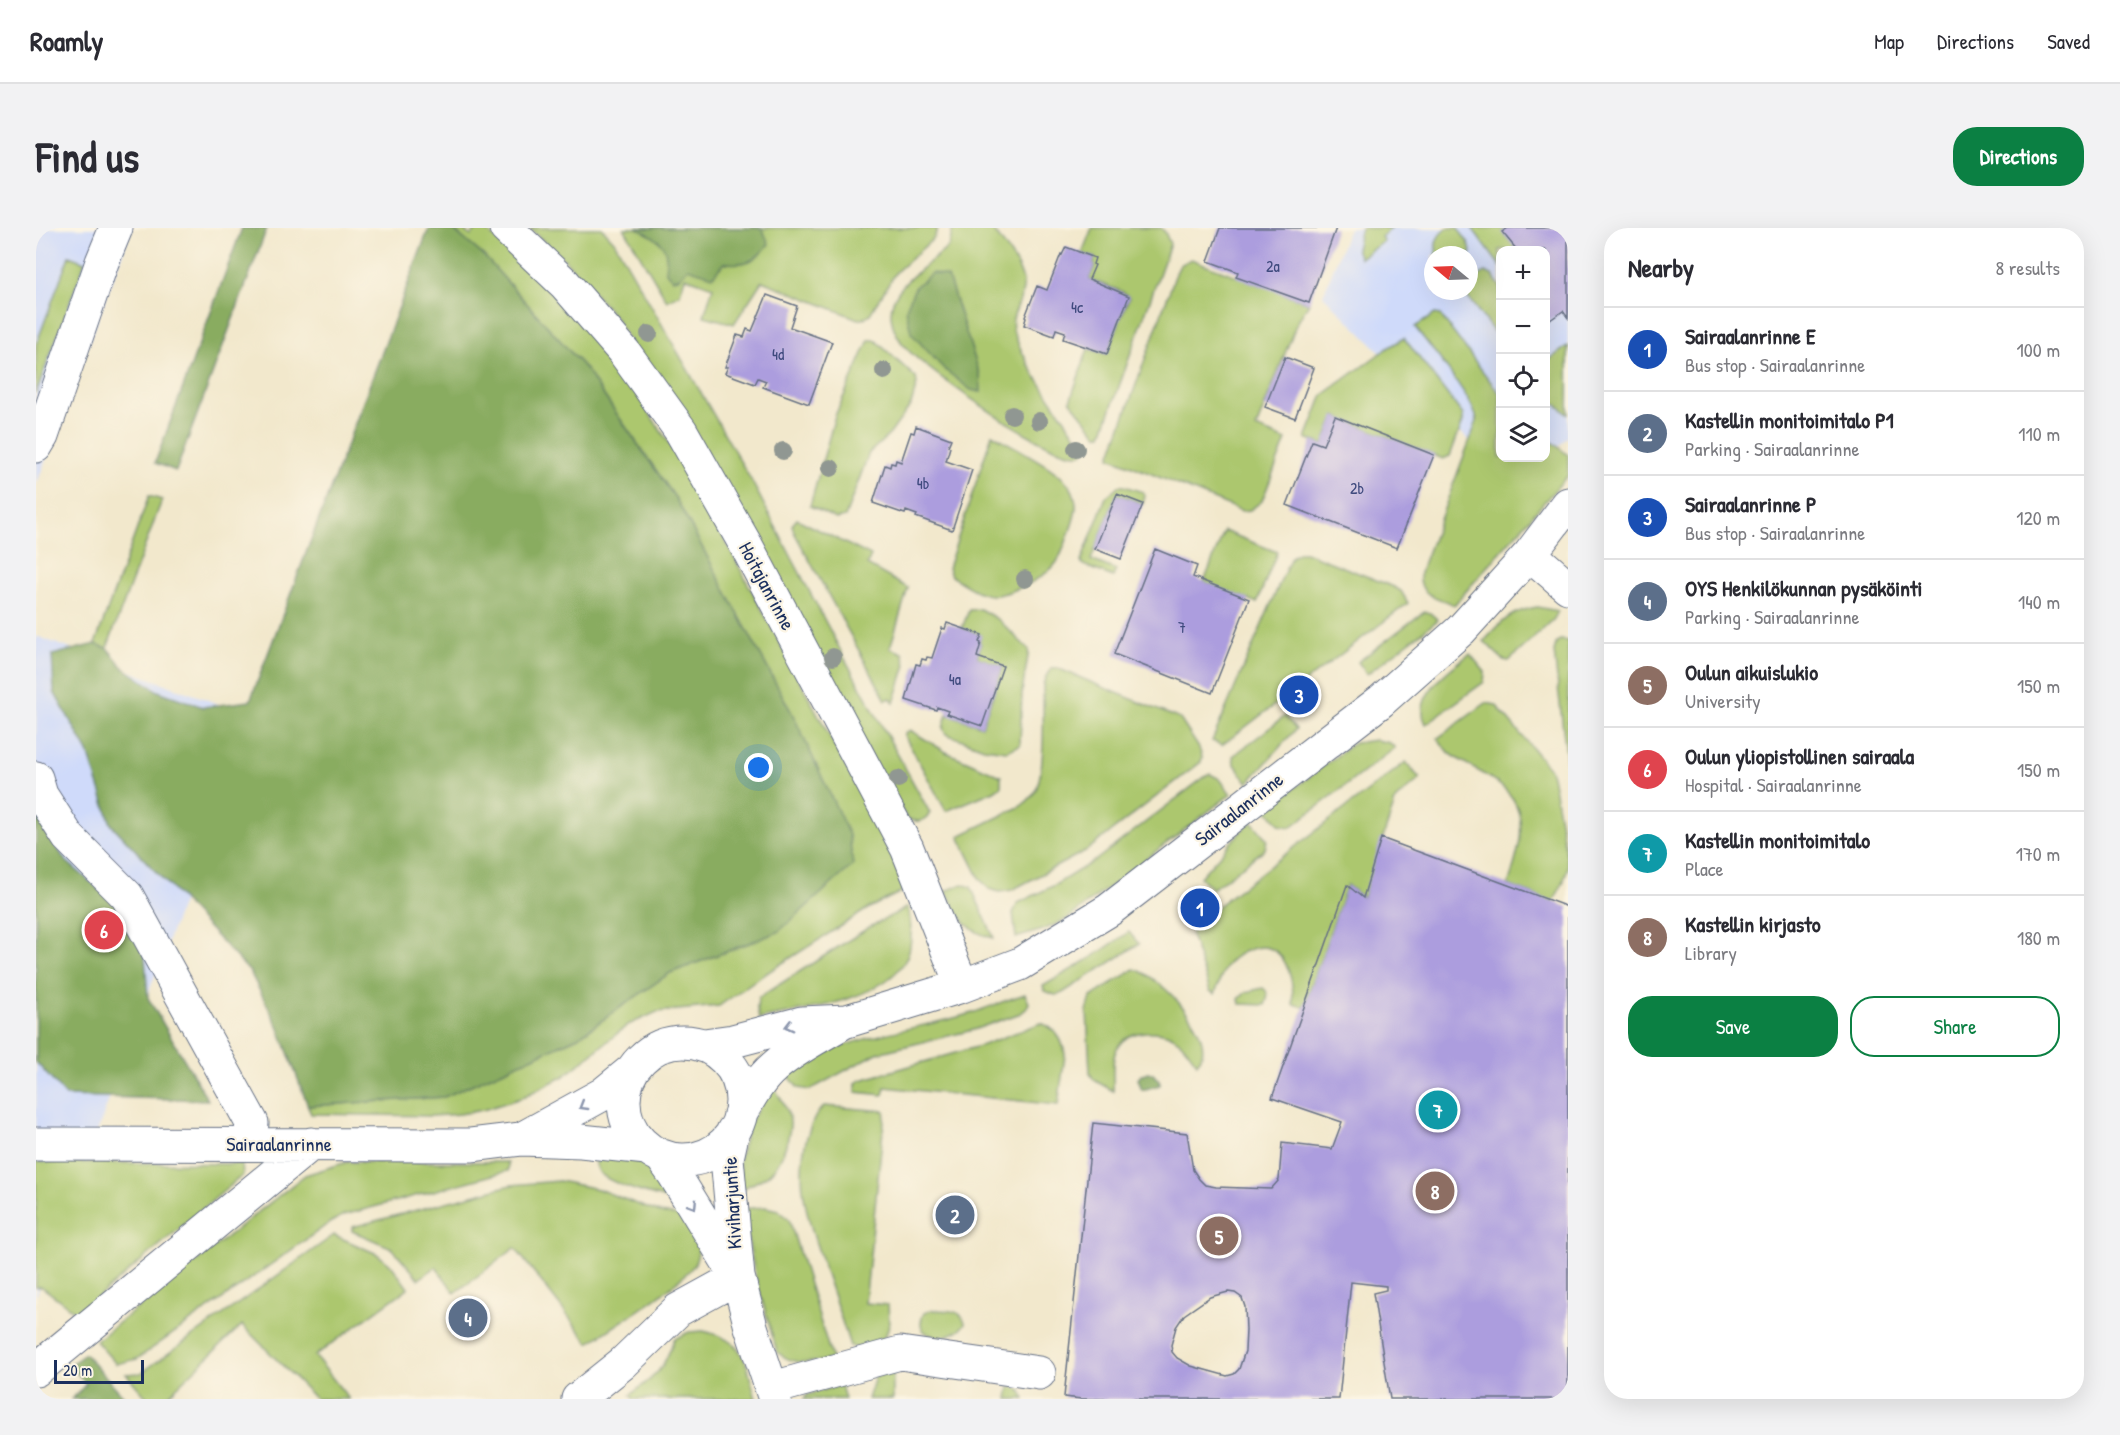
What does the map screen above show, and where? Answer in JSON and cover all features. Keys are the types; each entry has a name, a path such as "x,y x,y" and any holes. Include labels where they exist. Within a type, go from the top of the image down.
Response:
{"street":[{"path":"36,446 42,436 116,228"},
{"name":"Hoitajanrinne","path":"506,228 565,284 624,352 681,431 747,547 907,848 962,986"},
{"name":"Sairaalanrinne","path":"704,1045 733,1041 802,1023 847,1020 962,986 1020,964 1109,910 1381,701 1461,630 1530,554 1568,504"},
{"path":"1530,554 1568,587"},
{"path":"36,778 41,795 68,837 127,896 252,1124 250,1144"},
{"name":"Sairaalanrinne","path":"737,1122 754,1089 773,1067 847,1020"},
{"path":"687,1041 704,1045 730,1065 738,1080 742,1097 737,1122 723,1144 716,1149 694,1159 677,1160 654,1152 635,1136 627,1121 623,1105 625,1088 630,1072 648,1053 670,1042 687,1041"},
{"name":"Sairaalanrinne","path":"521,1139 603,1094 630,1072"},
{"name":"Kiviharjuntie","path":"737,1122 727,1158 738,1276 751,1327 774,1393"},
{"name":"Sairaalanrinne","path":"36,1144 471,1145 521,1139 582,1140 654,1152"},
{"path":"36,1370 311,1144"},
{"name":"Kiviharjuntie","path":"654,1152 674,1174 738,1276"},
{"path":"578,1399 623,1363 678,1310 738,1276"},
{"path":"774,1393 900,1353 1040,1373"}],"shaded area":[{"path":"36,228 132,228 36,486"},
{"path":"1349,228 1568,228 1568,436 1550,457 1550,246 1496,246 1496,462 1545,462 1520,491 1323,295"},
{"path":"36,636 251,716 36,1297"}],"green space":[{"path":"242,228 267,228 176,471 155,463"},
{"path":"429,228 451,228 484,256 584,367 676,499 794,717 849,835 853,865 778,932 670,973 578,1037 444,1097 308,1106 278,1026 250,972 111,824 88,752 54,692 52,655 95,644 107,648 124,668 158,691 203,707 250,701"},
{"path":"451,228 460,228 471,236 478,228 484,228 540,279 594,338 638,396 691,477 882,834 905,890 869,908 719,1006 657,1012 628,1025 564,1076 521,1098 483,1110 460,1114 431,1116 311,1114 308,1106 444,1097 578,1037 670,973 778,932 794,717 676,499 584,367 484,256"},
{"path":"529,228 602,228 614,241 751,480 845,659 930,813 923,820 907,819 615,317 564,259"},
{"path":"624,228 938,228 934,238 896,272 870,314 863,319 762,281 734,324 704,316 713,287 685,277 680,294 667,301"},
{"path":"637,228 762,228 769,244 750,261 724,263 713,276 688,268 679,278 672,279 666,272 666,255 662,244"},
{"path":"953,228 992,228 1012,257 1023,282 1022,295 1014,316 1014,333 1028,364 1084,449 1083,453 1069,453 1048,445 994,414 920,361 899,338 892,323 893,303 913,275 949,246"},
{"path":"1092,228 1161,228 1170,244 1102,434 1097,434 1070,401 1088,349 1107,354 1129,297 1123,292 1089,279 1095,265 1093,264 1095,258 1082,253"},
{"path":"1361,228 1391,229 1381,237 1384,241 1360,258 1356,249"},
{"path":"1447,228 1457,228 1470,246 1436,246 1441,233"},
{"path":"1472,228 1508,228 1503,232 1514,246 1496,246 1496,261"},
{"path":"69,256 85,262 36,393 36,345"},
{"path":"1191,259 1309,303 1296,325 1256,428 1286,440 1262,501 1250,510 1242,511 1110,457 1176,273 1180,265"},
{"path":"1485,272 1492,275 1496,280 1496,335 1470,300 1478,300 1478,277"},
{"path":"932,273 948,277 980,375 981,392 971,390 944,369 911,333 906,309 915,287"},
{"path":"1435,314 1440,315 1496,389 1496,462 1550,462 1550,440 1568,455 1568,475 1454,605 1425,591 1420,581 1420,573 1477,421 1460,387 1415,327"},
{"path":"1404,338 1463,415 1463,421 1450,456 1443,459 1335,416 1323,445 1306,438 1323,395"},
{"path":"869,340 875,340 916,378 917,384 911,405 890,434 869,453 845,517 836,519 810,506 835,416"},
{"path":"1568,346 1568,414 1550,399 1550,359"},
{"path":"992,434 1057,473 1072,490 1076,506 1065,543 1052,568 1021,587 997,595 979,592 961,583 951,576 948,568"},
{"path":"1119,486 1143,492 1145,496 1143,504 1117,494 1091,560 1116,570 1113,577 1083,565 1081,562 1106,497"},
{"path":"149,496 162,500 107,648 95,644"},
{"path":"797,519 871,556 867,565 908,588 890,648 903,653 906,665 894,703 891,698 886,700 794,532 792,525"},
{"path":"1224,531 1277,552 1257,603 1204,582"},
{"path":"1300,552 1394,587 1401,591 1408,603 1222,745 1212,741 1291,557"},
{"path":"1537,607 1558,611 1554,619 1509,661 1503,660 1484,641 1512,615"},
{"path":"980,609 999,620 1029,650 1022,692 1020,745 1007,751 984,748 946,734 943,728 947,714 982,726 1003,667 977,657 981,635 962,628 969,610"},
{"path":"1425,612 1438,620 1367,674 1358,662"},
{"path":"1560,640 1568,641 1568,772 1554,652"},
{"path":"1470,654 1485,672 1484,682 1426,724 1423,714 1428,693 1444,675"},
{"path":"1051,668 1057,668 1180,719 1199,748 1201,762 1087,850 1012,890 1000,892 989,889 980,879 959,836 1021,806 1035,791 1042,758 1043,685"},
{"path":"1486,703 1496,705 1549,768 1552,775 1568,866 1563,883 1553,902 1508,885 1520,842 1518,809 1505,789 1453,756 1438,738"},
{"path":"1285,716 1296,729 1248,783 1234,763 1233,756"},
{"path":"910,730 946,752 1001,776 1001,786 946,811 904,735"},
{"path":"1376,740 1390,743 1395,748 1291,827 1280,825 1267,809 1354,743"},
{"path":"1406,762 1420,779 1396,799 1363,898 1347,885 1304,1007 1293,1004 1292,983 1285,963 1272,949 1263,947 1248,950 1232,959 1223,971 1215,994 1210,991 1191,935 1194,924"},
{"path":"1210,774 1220,779 1231,794 1067,919 1016,938 1013,913 1018,903 1055,885 1096,860"},
{"path":"36,815 65,860 128,914 145,957 148,998 208,1100 66,1096 36,1062"},
{"path":"1252,822 1267,839 1265,849 1212,889 1200,877"},
{"path":"962,884 971,887 994,938 969,927 955,908 946,891"},
{"path":"908,907 911,927 910,948 905,961 894,974 879,985 839,1002 759,1019 758,998 868,928"},
{"path":"1129,932 1139,944 1061,994 1055,995 1045,991 1043,986 1091,958"},
{"path":"1134,969 1145,973 1157,982 1184,1008 1201,1038 1202,1052 1197,1063 1184,1046 1173,1037 1157,1032 1131,1035 1124,1039 1114,1055 1113,1091 1094,1080 1090,1073 1087,1011 1091,997"},
{"path":"1263,988 1267,996 1265,1005 1240,1004 1239,999 1246,992"},
{"path":"1025,994 1029,1003 1021,1013 973,1030 877,1053 810,1090 798,1088 788,1075 830,1051 852,1043 969,1014"},
{"path":"1041,1023 1054,1031 1064,1050 1058,1105 885,1087 883,1095 856,1092 856,1083 861,1080 983,1045"},
{"path":"1148,1072 1153,1074 1160,1085 1142,1090 1138,1079"},
{"path":"774,1086 789,1117 790,1127 786,1145 779,1162 770,1173 741,1189 739,1160 749,1123"},
{"path":"824,1106 885,1111 865,1303 888,1305 889,1325 885,1336 881,1339 856,1348 850,1346 825,1271 809,1222 803,1188 803,1154 807,1137 816,1116"},
{"path":"594,1155 634,1160 642,1164 658,1176 675,1201 614,1182 600,1173"},
{"path":"36,1162 242,1164 243,1175 78,1314 42,1287 36,1287"},
{"path":"347,1162 508,1162 508,1171 344,1215 137,1359 116,1364 96,1341 305,1175"},
{"path":"559,1181 598,1189 660,1213 686,1217 698,1243 696,1261 679,1280 648,1304 589,1343 515,1248 455,1293 436,1267 419,1279 392,1248 352,1231 352,1227 511,1185"},
{"path":"765,1207 778,1210 789,1219 832,1359 796,1361 777,1352 756,1279 742,1209"},
{"path":"334,1235 377,1254 392,1266 408,1288 315,1356 349,1399 316,1399 242,1325 164,1399 148,1399 126,1374 141,1373"},
{"path":"932,1310 956,1313 963,1318 965,1323 952,1334 935,1336 927,1334 921,1322 924,1313"},
{"path":"703,1331 728,1340 736,1347 746,1363 756,1399 634,1399 630,1395 658,1372 667,1358 674,1339 689,1332"},
{"path":"85,1354 126,1399 72,1399 86,1384 70,1365"},
{"path":"887,1372 893,1373 893,1399 868,1399 875,1377"},
{"path":"841,1385 845,1399 804,1399 807,1395"},
{"path":"1010,1387 1019,1388 1025,1399 1008,1399"}],"building":[{"path":"1220,228 1336,228 1309,303 1236,277 1238,272 1208,261"},
{"path":"1508,228 1568,228 1568,318 1563,311 1550,320 1550,246 1514,246 1502,232"},
{"path":"1066,247 1095,258 1093,264 1095,265 1089,279 1129,296 1107,354 1063,339 1065,332 1056,329 1054,336 1024,325 1037,286 1047,290"},
{"path":"767,295 797,306 790,327 832,342 809,404 763,387 766,381 758,378 755,384 725,373 728,367 725,367 737,335 744,337 747,329 752,331"},
{"path":"1285,357 1314,368 1295,418 1265,407"},
{"path":"1335,416 1434,455 1397,548 1287,505 1312,441 1323,445"},
{"path":"916,426 951,439 946,461 972,470 952,530 906,511 905,514 873,503 885,465 890,467 891,463 895,464 896,460 901,462 911,432 914,433"},
{"path":"1117,494 1143,504 1121,559 1095,549"},
{"path":"1155,549 1197,566 1193,577 1249,599 1212,693 1114,654"},
{"path":"947,623 982,635 977,657 1003,666 982,726 947,714 948,711 937,707 936,710 906,700 916,664 920,665 922,659 926,660 927,657 932,658 942,628 945,629"},
{"path":"1308,698 1313,703 1301,712 1297,706"},
{"path":"1381,838 1568,907 1568,1399 1390,1399 1373,1293 1386,1290 1386,1286 1351,1282 1339,1399 1082,1399 1064,1397 1093,1123 1187,1133 1193,1170 1205,1185 1216,1187 1271,1189 1279,1180 1282,1143 1332,1149 1342,1122 1272,1098 1347,885 1363,898","holes":["1228,1292 1235,1293 1242,1298 1245,1307 1245,1351 1239,1369 1227,1376 1191,1366 1177,1358 1172,1352 1171,1345 1176,1327 1184,1315 1210,1297"]},
{"path":"1195,893 1199,898 1188,907 1183,902"}],"place":[{"name":"Sairaalanrinne P","path":"1299,695"},
{"name":"Sairaalanrinne E","path":"1200,908"},
{"name":"Oulun yliopistollinen sairaala","path":"104,930"},
{"name":"Kastellin monitoimitalo","path":"1438,1110"},
{"name":"Kastellin kirjasto","path":"1435,1191"},
{"name":"Kastellin monitoimitalo P1","path":"955,1215"},
{"name":"Oulun aikuislukio","path":"1219,1236"},
{"name":"OYS Henkilökunnan pysäköinti","path":"468,1318"}]}
